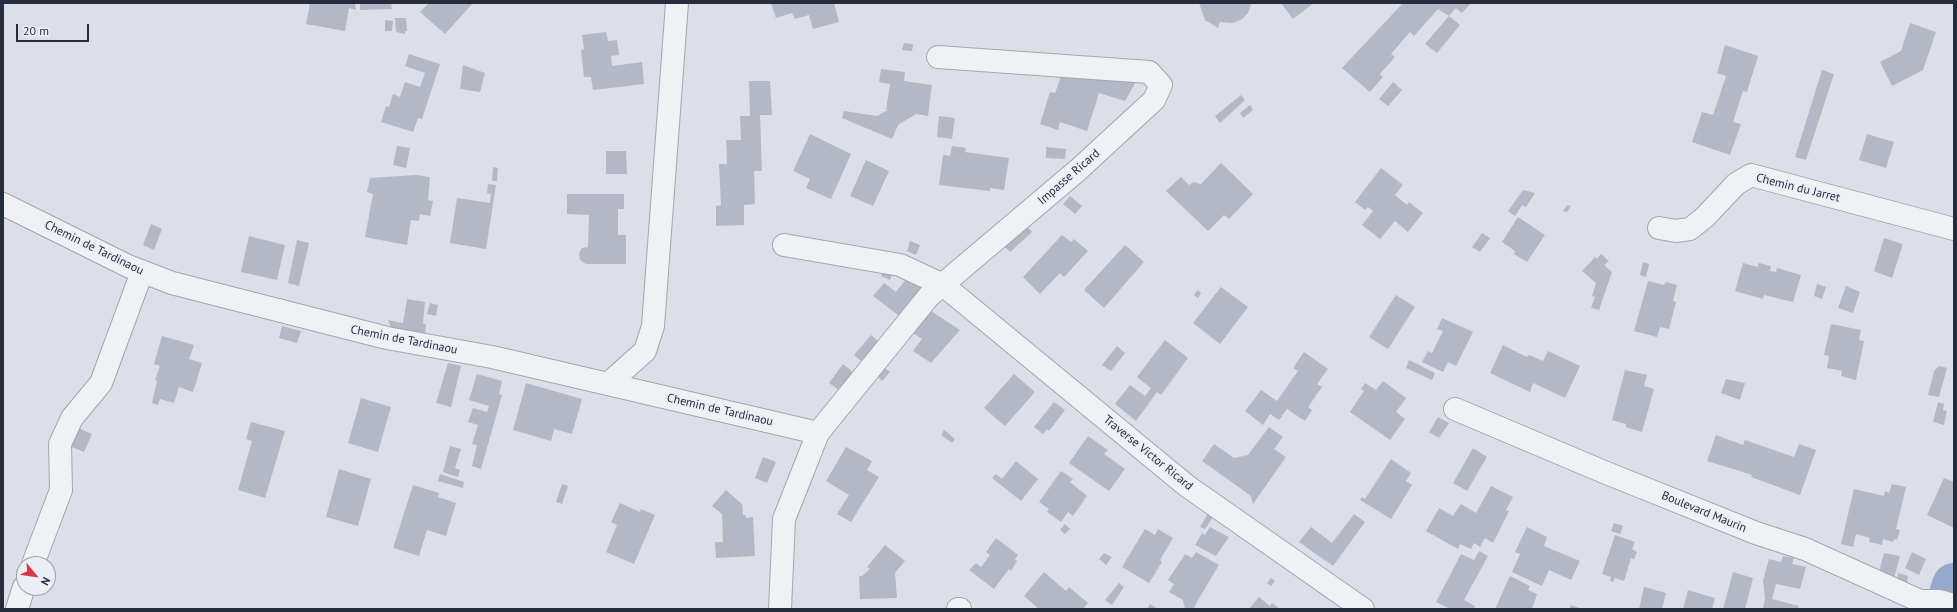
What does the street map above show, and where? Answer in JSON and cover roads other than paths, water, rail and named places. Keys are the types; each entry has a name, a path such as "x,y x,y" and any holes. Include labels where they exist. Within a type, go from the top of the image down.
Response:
{"street":[{"path":"609,383 645,351 654,326 677,3"},
{"name":"Impasse Ricard","path":"780,609 784,519 818,433 929,296 1078,170 1154,100 1161,85 1149,72 938,57"},
{"name":"Chemin du Jarret","path":"1659,228 1676,231 1690,229 1705,217 1736,184 1751,175 1954,228"},
{"name":"Chemin de Tardinaou","path":"3,204 142,272 172,284 387,338 492,357 609,383 714,410 818,433"},
{"name":"Traverse Victor Ricard","path":"784,245 900,265 943,285 1187,486 1363,609"},
{"path":"36,556 61,490 60,444 72,418 100,383 142,272"},
{"name":"Boulevard Maurin","path":"1455,409 1604,472 1748,530 1805,548 1920,601 1947,603"},
{"path":"17,609 21,596"}],"waterway":[{"path":"1946,609 1954,585"}]}
